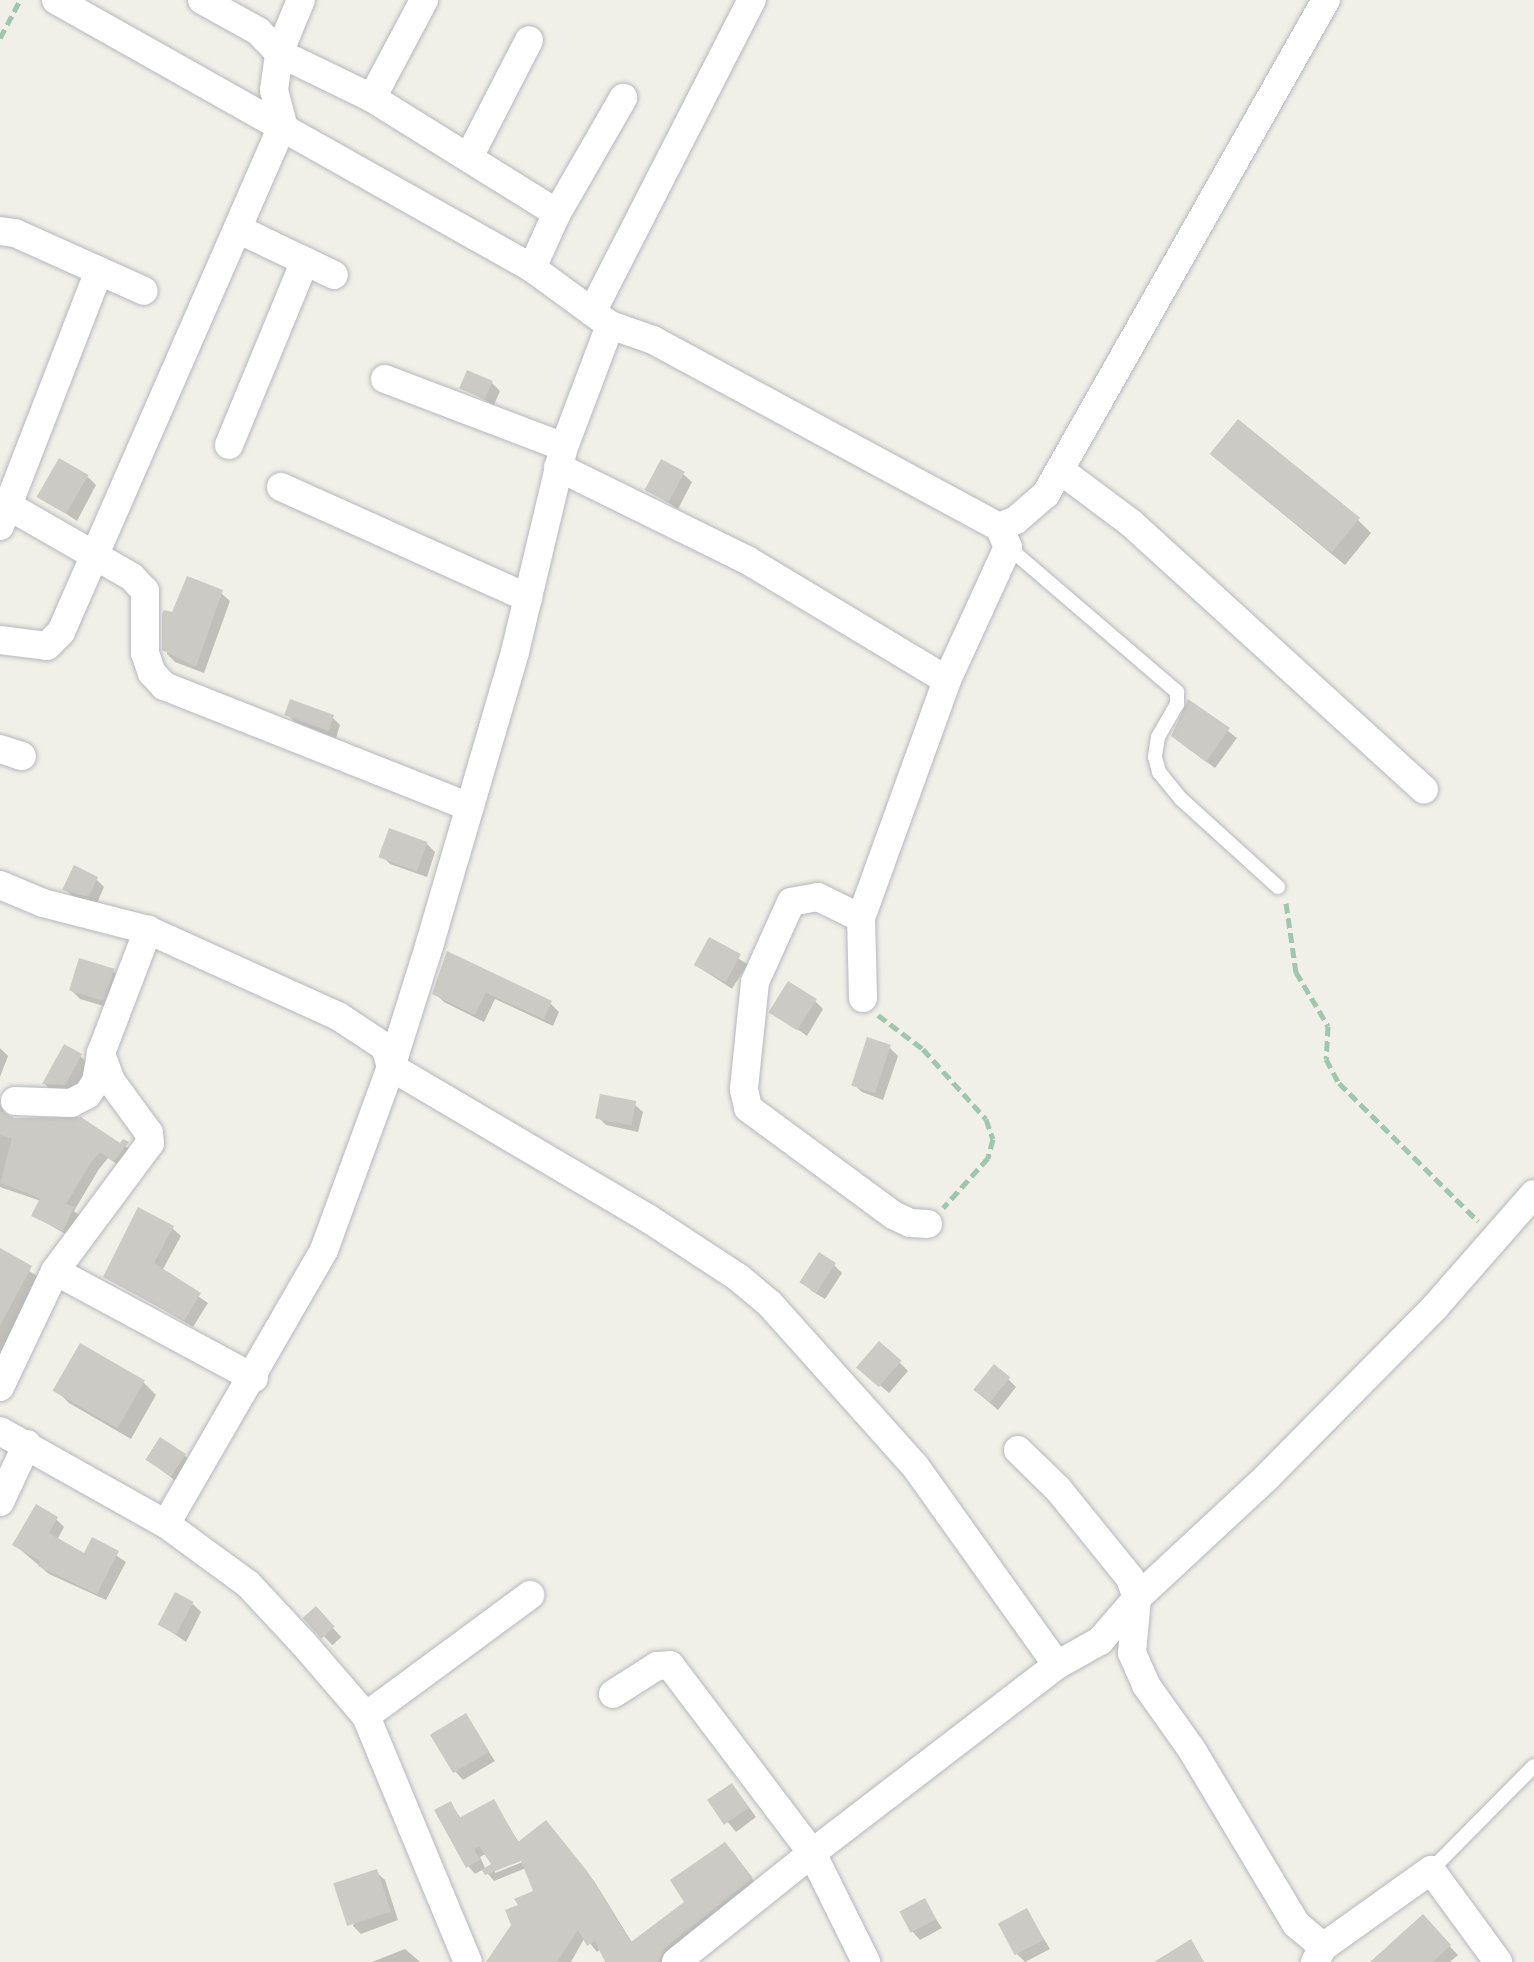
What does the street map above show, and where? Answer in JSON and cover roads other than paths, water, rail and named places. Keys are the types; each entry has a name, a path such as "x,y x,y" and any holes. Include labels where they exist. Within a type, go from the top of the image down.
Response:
{"street":[{"path":"56,0 84,8 532,268 601,318 653,340 1004,537"},
{"path":"202,0 258,31 279,52 372,98 470,155 557,213"},
{"path":"0,640 47,646 61,632 240,230 283,124 274,90 279,52 300,0"},
{"path":"372,98 424,0"},
{"path":"166,1524 254,1378 324,1250 391,1067 470,807 601,318 752,0"},
{"path":"863,998 861,918 947,680 1004,537 1028,513 1060,470 1326,0"},
{"path":"470,155 529,40"},
{"path":"532,268 557,213 622,98"},
{"path":"240,230 334,276"},
{"path":"0,231 15,233 144,291"},
{"path":"229,445 305,262"},
{"path":"100,271 2,510 96,555 132,577 145,591 145,653 152,673 164,686 470,807"},
{"path":"385,380 561,457 748,560 947,680"},
{"path":"1060,470 1131,522 1424,790"},
{"path":"281,487 528,598"},
{"path":"0,886 42,903 148,930 338,1016 384,1047 391,1067 649,1219 740,1278 770,1304 915,1466 1057,1665"},
{"path":"861,918 818,896 790,902 755,982 744,1089 748,1108 893,1214 910,1223 928,1224"},
{"path":"15,1101 71,1103 86,1095 96,1082 100,1053 148,930"},
{"path":"0,1387 56,1271 105,1198 128,1178 150,1144 149,1133 111,1081 100,1053"},
{"path":"679,1961 812,1852 1057,1665 1100,1641 1137,1598 1267,1477 1435,1307 1534,1194"},
{"path":"56,1271 254,1378"},
{"path":"0,1431 166,1524 248,1584 366,1716 468,1962"},
{"path":"0,1502 27,1444"},
{"path":"1018,1450 1058,1490 1116,1560 1137,1598 1132,1653 1146,1686 1192,1750 1258,1868 1319,1954 1431,1870 1498,1962"},
{"path":"366,1716 530,1595"},
{"path":"1100,1641 1132,1653"},
{"path":"613,1694 658,1666 670,1666 812,1852 866,1962"}],"lane":[{"path":"1004,537 1177,692 1177,704 1158,736 1155,757 1159,772 1181,799 1278,887"},
{"path":"1431,1870 1534,1766"}]}
